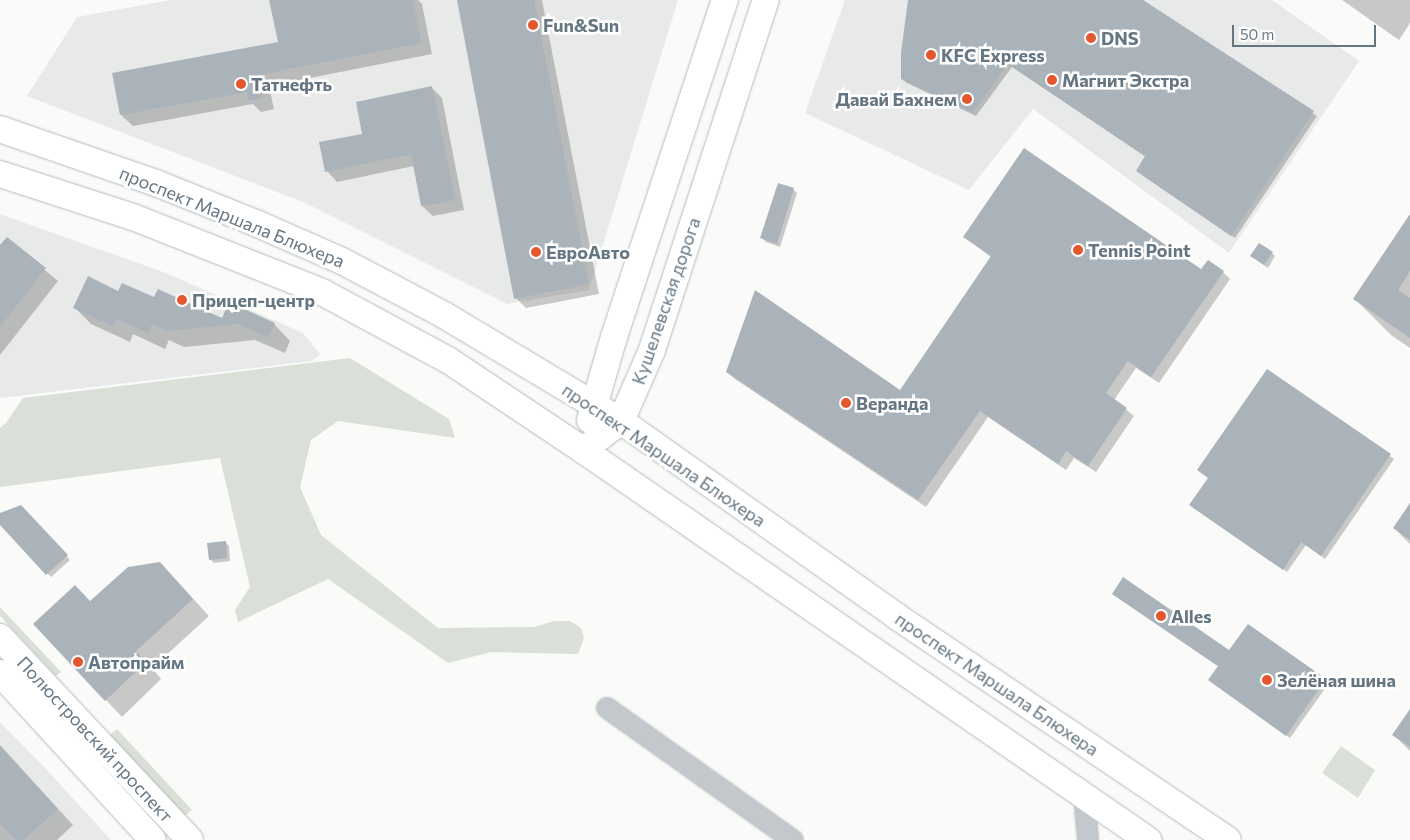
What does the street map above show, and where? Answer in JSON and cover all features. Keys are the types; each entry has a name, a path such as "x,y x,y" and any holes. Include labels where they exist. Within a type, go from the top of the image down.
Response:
{"main road":[{"name":"Кушелевская дорога","path":"583,450 594,404 724,0"},
{"name":"Кушелевская дорога","path":"583,450 621,421 652,350 766,0"},
{"name":"проспект Маршала Блюхера","path":"0,129 156,183 312,247 444,315 621,421 896,616 1228,840"},
{"name":"проспект Маршала Блюхера","path":"0,174 133,217 322,292 448,360 583,450 1148,840"},
{"name":"Полюстровский проспект","path":"0,637 190,840"},
{"name":"Полюстровский проспект","path":"0,673 153,840"}],"street":[{"path":"607,708 793,840"},
{"path":"1084,796 1088,840"}],"shaded area":[{"path":"171,0 678,0 589,290 507,304 303,202 27,96 77,17"},
{"path":"845,0 1272,0 1359,61 1229,253 1033,109 969,190 805,113"},
{"path":"0,214 166,273 303,333 320,354 312,361 0,398"},
{"path":"350,358 449,419 455,438 338,421 311,440 300,487 321,535 438,628 535,627 554,621 570,621 581,628 584,638 578,654 491,652 448,663 328,579 238,622 235,610 250,587 220,458 0,487 0,428 6,423 23,398"},
{"path":"0,607 61,672 56,676 0,616"},
{"path":"0,722 46,769 111,840 0,840"},
{"path":"117,729 192,810 185,816 110,735"},
{"path":"1341,746 1375,770 1358,798 1322,773"}],"building":[{"path":"269,0 413,0 421,43 259,75 263,98 249,101 247,92 120,115 112,73 278,42"},
{"path":"457,0 534,0 589,284 514,299"},
{"path":"908,0 1143,0 1314,111 1231,236 1136,171 1145,156 1008,64 972,113 901,79 901,53"},
{"path":"432,86 455,200 421,206 411,154 325,172 319,142 362,134 356,102"},
{"path":"1024,148 1201,269 1208,260 1224,271 1151,377 1128,361 1106,393 1127,408 1088,466 1066,451 1058,464 980,411 918,500 726,372 755,290 900,390 991,256 963,237"},
{"path":"778,183 794,188 777,244 760,238"},
{"path":"1410,214 1410,271 1398,290 1410,298 1410,338 1353,299"},
{"path":"7,237 46,268 0,327 0,245"},
{"path":"1259,243 1273,252 1264,265 1250,256"},
{"path":"88,276 118,291 122,283 154,297 158,289 222,318 229,302 275,323 268,338 238,324 167,331 152,324 148,333 117,319 113,326 73,308"},
{"path":"1267,369 1391,454 1321,556 1301,542 1283,570 1189,505 1208,478 1197,470"},
{"path":"1410,503 1410,540 1393,528"},
{"path":"21,505 68,555 46,575 0,525 0,513"},
{"path":"226,541 227,558 209,560 207,543"},
{"path":"160,562 193,599 136,651 146,662 105,701 33,624 75,585 90,601 128,567"},
{"name":"Зелёная шина","path":"1123,577 1229,650 1248,624 1326,679 1286,736 1208,680 1218,666 1112,594"},
{"path":"1410,709 1410,747 1392,735"},
{"path":"0,745 58,809 23,840 16,840 0,823"}],"place":[{"name":"Fun&Sun","path":"533,25"},
{"name":"DNS","path":"1091,38"},
{"name":"KFC Express","path":"931,55"},
{"name":"Магнит Экстра","path":"1052,80"},
{"name":"Татнефть","path":"241,84"},
{"name":"Давай Бахнем","path":"967,99"},
{"name":"Tennis Point","path":"1078,250"},
{"name":"ЕвроАвто","path":"536,252"},
{"name":"Прицеп-центр","path":"182,300"},
{"name":"Веранда","path":"846,403"},
{"name":"Alles","path":"1161,616"},
{"name":"Автопрайм","path":"78,662"},
{"name":"Зелёная шина","path":"1267,680"}]}
